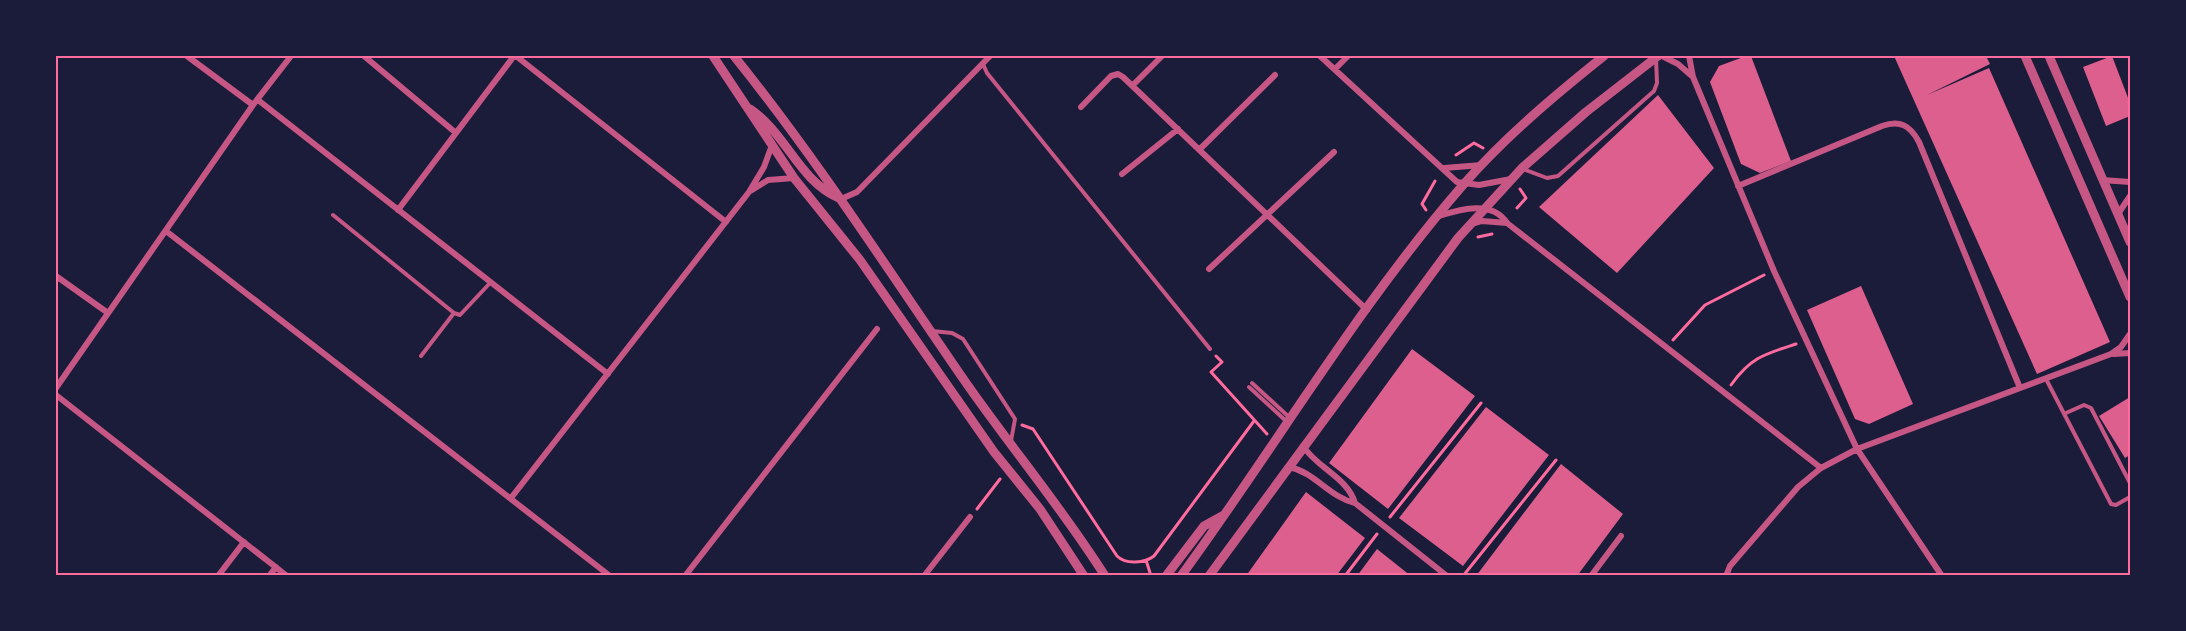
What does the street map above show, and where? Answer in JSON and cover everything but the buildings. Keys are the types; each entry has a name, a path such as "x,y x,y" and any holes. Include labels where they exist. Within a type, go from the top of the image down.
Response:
{"street":[{"path":"187,56 255,103 398,210 608,374"},
{"path":"56,388 255,103 291,56"},
{"path":"364,56 456,133"},
{"path":"398,210 515,56 726,222"},
{"path":"713,56 794,178 850,246 1008,469 1040,509 1083,575"},
{"path":"734,56 788,124 1010,445 1064,512 1105,576"},
{"path":"982,63 984,56"},
{"path":"841,199 857,192 990,56"},
{"path":"1132,86 1162,56"},
{"path":"1320,56 1444,168 1452,179 1463,185 1494,184 1511,179"},
{"path":"1335,69 1348,56"},
{"path":"1181,576 1367,310 1463,185 1490,156 1564,88 1604,56"},
{"path":"1209,576 1458,238 1511,179 1586,112 1659,56 1678,64 1693,77"},
{"path":"1689,56 1693,77 1774,271 1857,448 1942,576"},
{"path":"2025,56 2130,297"},
{"path":"2049,56 2130,242"},
{"path":"1082,107 1115,74 1123,77 1367,310"},
{"path":"1199,150 1275,75"},
{"path":"747,108 768,122 817,185 841,199"},
{"path":"1738,186 1882,126 1893,123 1904,124 1914,131 2020,388"},
{"path":"1122,174 1178,129"},
{"path":"510,498 749,192 764,167 772,145"},
{"path":"1209,269 1269,216 1334,152"},
{"path":"1444,168 1482,165"},
{"path":"749,192 768,180 794,178"},
{"path":"2102,180 2130,182"},
{"path":"2118,214 2130,196"},
{"path":"1438,218 1461,210 1485,208 1497,213 1506,223 1821,468"},
{"path":"1470,225 1482,221 1506,223"},
{"path":"166,231 609,576"},
{"path":"56,276 108,313"},
{"path":"685,576 877,329"},
{"path":"1726,576 1730,566 1798,487 1821,468 1857,448 2111,354 2121,347 2130,334"},
{"path":"2111,354 2130,353"},
{"path":"56,395 287,576"},
{"path":"1303,446 1311,457 1345,484 1355,503"},
{"path":"1289,467 1306,472 1339,497 1355,503 1448,576"},
{"path":"1166,576 1204,526 1224,515"},
{"path":"924,576 970,517"},
{"path":"1591,576 1621,536"},
{"path":"218,576 244,542"},
{"path":"269,576 276,567"}],"lane":[{"path":"1522,168 1547,178 1558,176 1654,91 1657,83 1659,56"},
{"path":"982,63 987,73 1210,349"},
{"path":"333,215 454,313 460,315 467,312 491,282"},
{"path":"421,356 454,313"},
{"path":"931,330 952,333 963,339 1015,424 1010,445"},
{"path":"2046,379 2066,413 2111,504 2116,505 2130,497"},
{"path":"1250,385 1289,421"},
{"path":"2066,413 2084,405 2091,408 2130,483"}],"path":[{"path":"1454,156 1477,143 1490,156"},
{"path":"1511,179 1526,195 1517,208"},
{"path":"1435,181 1422,206 1438,218"},
{"path":"1458,238 1468,246 1480,236 1500,233"},
{"path":"1667,348 1688,321 1705,305 1774,271"},
{"path":"1725,393 1744,367 1757,357 1807,340"},
{"path":"1210,349 1222,363 1211,372 1274,442"},
{"path":"1345,576 1481,403"},
{"path":"1015,424 1029,426 1033,429 1122,560 1146,560 1154,556 1254,421"},
{"path":"1463,576 1556,460"},
{"path":"970,517 1008,469"},
{"path":"1146,560 1151,576"}]}
